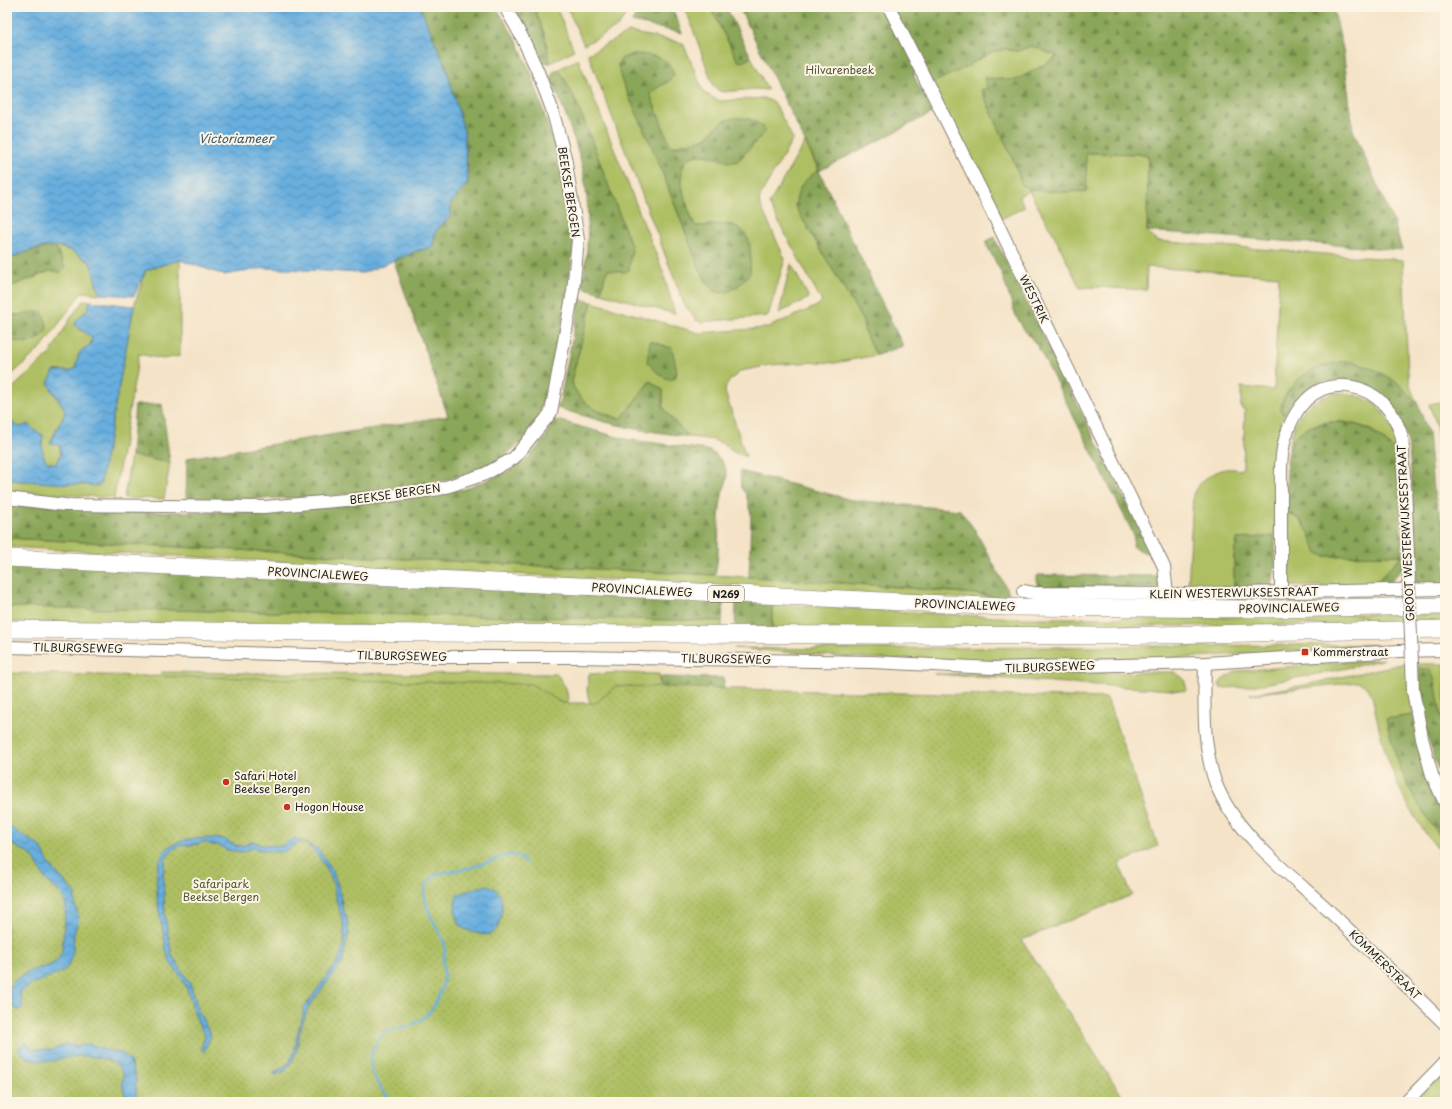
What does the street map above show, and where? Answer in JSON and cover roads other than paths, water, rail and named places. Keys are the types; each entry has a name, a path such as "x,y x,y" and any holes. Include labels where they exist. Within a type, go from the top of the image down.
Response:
{"highway":[{"name":"PROVINCIALEWEG","path":"7,558 1005,608 1267,609 1445,606"},
{"path":"7,629 1108,636 1445,629"}],"street":[{"name":"BEEKSE BERGEN","path":"7,498 65,505 264,507 382,497 440,489 485,474 514,458 551,412 573,291 578,240 565,157 552,109 538,72 522,37 505,7"},
{"name":"WESTRIK","path":"889,7 981,189 1164,567 1167,594"},
{"name":"GROOT WESTERWIJKSESTRAAT","path":"1280,593 1282,460 1288,431 1298,410 1310,397 1326,386 1346,385 1367,392 1377,398 1392,413 1401,433 1406,498 1413,691 1422,738 1432,775 1445,803"},
{"name":"KLEIN WESTERWIJKSESTRAAT","path":"1023,591 1034,593 1167,594 1445,589"},
{"name":"TILBURGSEWEG","path":"7,647 391,657 585,657 872,662 993,668 1205,662 1398,651 1445,650"},
{"name":"KOMMERSTRAAT","path":"1205,662 1204,693 1208,756 1219,791 1225,803 1249,836 1445,1024"},
{"path":"1406,1102 1445,1062"}],"water":[{"name":"Victoriameer","path":"7,7 420,7 447,70 464,131 468,183 451,203 450,217 436,230 432,248 419,250 363,273 265,268 224,275 180,260 146,270 134,296 101,294 90,262 70,250 57,246 34,249 10,258 7,263"},
{"path":"90,301 134,306 100,486 7,480 7,416 15,425 21,427 28,424 34,430 43,435 43,453 47,462 56,464 61,454 59,445 50,443 65,413 64,408 48,383 54,371 69,371 75,369 80,352 90,346 92,339 75,325 76,321 87,310"},
{"path":"7,825 41,847 49,864 75,893 75,905 79,918 74,934 73,951 68,967 58,974 32,984 20,992 23,1007 19,1010 12,1007 9,989 14,981 30,971 51,965 59,959 62,951 66,906 63,896 46,880 33,857 27,852 13,845 7,839"},
{"path":"211,838 224,839 235,845 243,846 250,842 256,842 261,845 281,846 295,838 318,849 331,867 338,885 343,909 347,918 349,933 342,963 309,1006 300,1031 297,1050 293,1060 285,1071 275,1075 274,1072 286,1065 293,1055 303,1009 337,962 343,947 344,928 333,884 320,859 308,845 303,842 296,844 282,852 264,851 253,848 242,852 227,850 218,845 212,845 205,842 194,845 183,845 174,849 166,858 163,875 165,916 172,955 190,983 199,1012 211,1036 204,1052 201,1049 205,1036 197,1020 186,987 169,961 167,955 158,903 157,878 158,866 162,856 172,845 182,841"},
{"path":"487,885 495,889 499,894 502,909 498,927 490,934 484,935 463,928 456,916 455,902 458,894"},
{"path":"27,1042 31,1049 52,1050 66,1044 78,1046 90,1044 102,1049 122,1053 130,1061 136,1077 136,1094 139,1102 127,1102 122,1084 124,1075 119,1067 114,1063 98,1057 86,1056 67,1057 52,1061 35,1060 25,1056 18,1048"}],"waterway":[{"path":"394,1102 382,1090 374,1076 371,1068 372,1052 382,1035 386,1032 393,1029 406,1027 418,1022 426,1016 435,1004 444,979 443,961 445,946 428,909 424,894 425,886 436,874 470,868 508,855 515,855 525,862"}],"place":[{"name":"Kommerstraat","path":"1305,652"},
{"name":"Safari Hotel Beekse Bergen","path":"226,782"},
{"name":"Hogon House","path":"287,807"}],"park label":[{"name":"Hilvarenbeek","path":"840,70"},
{"name":"Safaripark Beekse Bergen","path":"221,890"}]}
